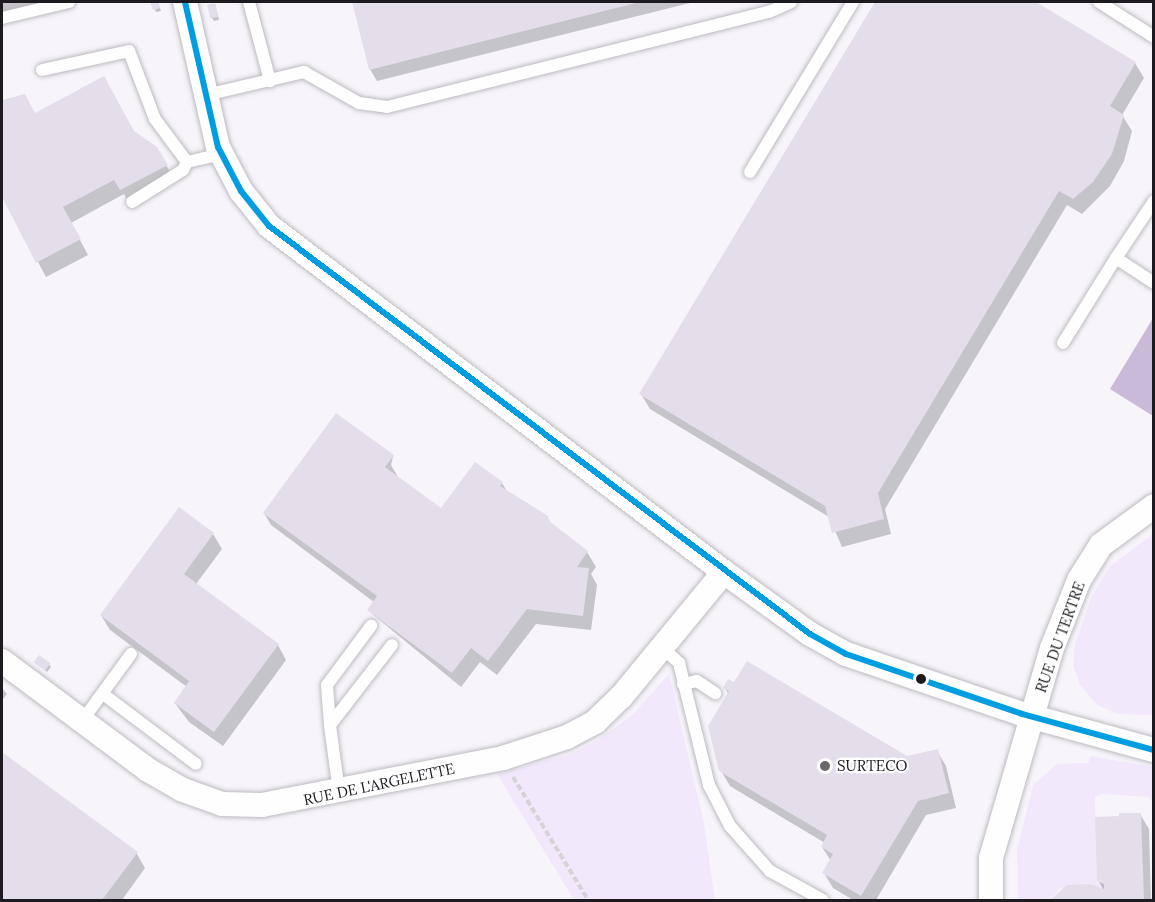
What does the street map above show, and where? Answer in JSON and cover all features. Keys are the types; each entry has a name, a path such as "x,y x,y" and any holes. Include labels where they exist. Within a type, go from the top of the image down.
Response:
{"street":[{"path":"185,2 221,153 241,191 269,226 724,572 846,654 1033,717 1146,744"},
{"name":"RUE DU TERTRE","path":"991,900 991,858 1052,648 1079,580 1101,545 1154,506"},
{"name":"RUE DE L'ARGELETTE","path":"2,661 148,770 183,790 222,804 261,805 507,764 567,737 595,722 663,648 724,572"}],"lane":[{"path":"2,18 69,2"},
{"path":"249,2 270,81"},
{"path":"206,95 304,72 359,103 387,107 769,12 791,2"},
{"path":"750,172 853,2"},
{"path":"1099,2 1154,37"},
{"path":"42,70 129,51 155,119 187,162"},
{"path":"132,202 183,170 187,162 221,153"},
{"path":"1063,343 1154,201"},
{"path":"1116,258 1154,283"},
{"path":"339,792 327,685 371,626"},
{"path":"330,725 392,645"},
{"path":"663,648 677,657 709,785 730,826 770,871 823,900"},
{"path":"81,721 131,654"},
{"path":"683,684 697,681 715,693"},
{"path":"103,694 196,764"}],"path":[{"path":"507,764 588,900"}],"shaded area":[{"path":"1154,318 1153,416 1110,389"},
{"path":"1153,534 1153,715 1117,714 1096,704 1080,685 1073,665 1075,644 1091,598 1110,566"},
{"path":"669,674 704,823 715,900 574,900 497,774 574,753 599,739 632,715"},
{"path":"1091,756 1153,767 1153,803 1148,797 1102,794 1095,797 1097,881 1104,884 1104,889 1070,885 1059,889 1050,900 1018,900 1017,849 1033,785 1057,764 1088,763"}],"building":[{"path":"150,2 158,2 160,8 153,10"},
{"path":"352,2 640,2 369,70"},
{"path":"875,2 1036,2 1136,62 1110,106 1124,115 1112,154 1093,182 1073,199 1059,191 878,493 884,519 832,533 825,506 639,394"},
{"path":"215,3 218,17 210,18 207,5"},
{"path":"104,76 134,131 157,147 168,165 120,190 114,180 63,207 81,239 36,263 2,197 2,100 25,94 35,113"},
{"path":"336,413 394,455 385,467 441,508 475,462 503,482 500,486 548,516 549,521 588,551 577,567 589,568 583,616 527,609 488,661 471,648 452,673 367,610 377,596 263,513"},
{"path":"179,507 214,533 184,574 279,644 214,732 174,703 189,681 100,615"},
{"path":"39,655 50,663 45,671 34,662"},
{"path":"747,661 907,756 938,749 949,793 918,801 861,896 822,873 833,854 821,847 827,835 719,771 708,726 729,691 723,688 728,679 734,682"},
{"path":"2,752 138,852 102,900 2,900"},
{"path":"1119,813 1141,813 1144,900 1050,900 1067,885 1090,884 1104,889 1104,884 1097,881 1095,817 1119,816"}],"transit line":[{"path":"185,2 218,147 241,191 269,226 810,634 846,654 1022,714 1154,750"}],"place":[{"name":"SURTECO","path":"825,766"}]}
